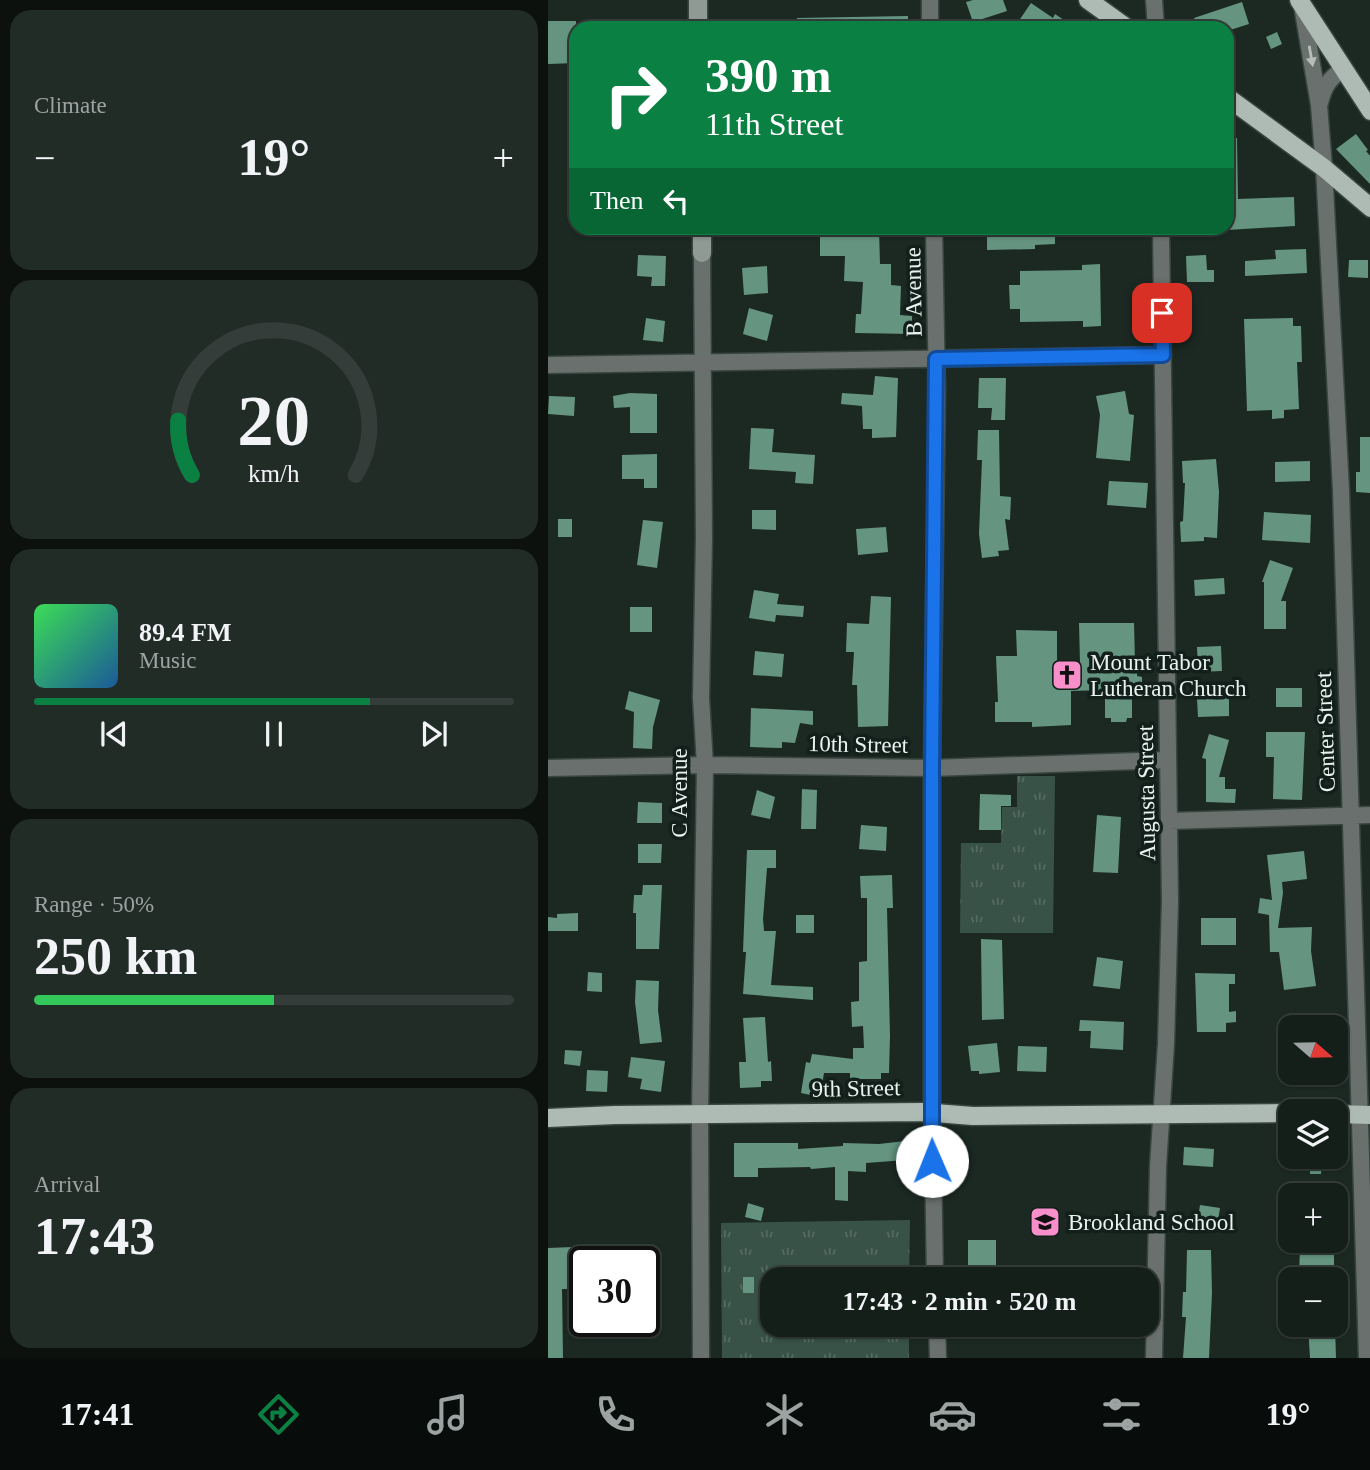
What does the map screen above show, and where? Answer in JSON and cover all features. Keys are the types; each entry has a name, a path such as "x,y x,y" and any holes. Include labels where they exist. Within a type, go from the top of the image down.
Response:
{"main road":[{"path":"1088,0 1117,21"},
{"path":"1301,3 1370,111"},
{"path":"1234,102 1324,168 1370,208"},
{"name":"9th Street","path":"548,1118 932,1112 973,1116 1278,1113"}],"street":[{"path":"698,0 698,21"},
{"path":"930,0 930,21"},
{"path":"1154,0 1156,21"},
{"name":"Center Street","path":"1301,3 1319,105 1341,490 1350,816 1365,1115 1367,1358"},
{"path":"1319,105 1323,88 1343,69"},
{"name":"C Avenue","path":"701,1358 700,1116 705,765 701,698 704,362 702,235"},
{"name":"B Avenue","path":"934,235 936,359 932,1112 935,1267"},
{"name":"Augusta Street","path":"1154,1358 1158,1167 1170,901 1161,235"},
{"path":"548,365 1163,355"},
{"name":"10th Street","path":"548,768 705,765 932,768 1167,760"},
{"path":"1169,821 1370,815"},
{"path":"937,1337 938,1358"}],"green space":[{"path":"1017,776 1055,776 1053,933 960,933 961,843 1001,843 1002,807 1017,807"},
{"path":"910,1220 909,1267 760,1267 760,1337 909,1337 909,1358 722,1358 721,1223"}],"building":[{"path":"1003,0 1007,11 973,21 966,2"},
{"path":"1242,2 1249,24 1234,29 1234,21 1195,21 1194,18"},
{"path":"1031,3 1053,18 1055,14 1066,21 1019,21"},
{"path":"908,16 908,21 797,21 797,18"},
{"path":"548,21 569,21 569,63 548,64"},
{"path":"1277,32 1282,44 1271,49 1266,37"},
{"path":"1356,134 1371,157 1371,185 1336,149"},
{"path":"1234,138 1237,138 1238,199 1294,197 1295,226 1234,230"},
{"path":"820,235 879,235 880,264 891,264 891,285 901,286 900,315 912,316 912,334 855,333 856,314 861,314 863,282 844,281 845,256 820,256"},
{"path":"987,235 1055,235 1055,244 1035,245 1035,249 987,250"},
{"path":"1306,249 1307,273 1245,276 1245,261 1276,259 1275,250"},
{"path":"638,255 666,256 665,286 651,286 652,277 637,276"},
{"path":"1206,255 1207,270 1214,270 1214,282 1187,282 1186,256"},
{"path":"1349,260 1368,260 1368,278 1348,277"},
{"path":"1100,264 1101,326 1083,327 1083,321 1020,322 1020,309 1010,309 1009,285 1020,285 1020,271 1082,270 1082,265"},
{"path":"767,266 768,293 744,295 742,268"},
{"path":"749,308 773,315 767,341 743,334"},
{"path":"646,318 665,321 663,342 643,340"},
{"path":"1293,318 1293,326 1301,326 1302,362 1297,362 1299,409 1284,410 1284,418 1272,419 1272,410 1247,411 1244,319"},
{"path":"875,376 898,378 896,437 872,438 872,429 863,429 862,406 841,404 842,393 873,395"},
{"path":"979,378 1006,378 1005,420 991,420 992,408 978,408"},
{"path":"1125,391 1129,414 1134,415 1130,461 1096,458 1100,415 1096,396"},
{"path":"630,393 657,394 657,433 630,433 630,407 614,408 613,396"},
{"path":"549,396 575,397 574,416 548,414"},
{"path":"751,428 774,429 772,452 815,455 813,484 795,483 796,472 749,469"},
{"path":"978,430 999,430 1000,496 1011,497 1010,520 1005,519 1009,550 998,551 999,556 982,558 979,534 982,460 977,460"},
{"path":"1360,437 1371,437 1371,493 1356,492 1356,472 1360,472"},
{"path":"657,454 657,488 644,488 644,479 622,479 622,455"},
{"path":"1216,459 1219,492 1217,538 1204,537 1204,541 1181,542 1180,522 1183,521 1185,483 1182,461"},
{"path":"1310,461 1310,481 1275,482 1275,462"},
{"path":"1109,481 1148,483 1146,508 1107,505"},
{"path":"752,510 776,510 776,530 752,529"},
{"path":"1264,512 1311,515 1310,543 1262,540"},
{"path":"558,519 572,519 572,537 558,537"},
{"path":"643,520 663,522 657,568 637,565"},
{"path":"886,527 888,552 858,555 856,529"},
{"path":"1270,560 1293,568 1281,601 1286,601 1286,629 1264,629 1262,582"},
{"path":"1224,578 1225,594 1195,596 1194,580"},
{"path":"754,590 779,594 777,604 804,606 803,617 776,615 775,622 749,618"},
{"path":"871,596 891,597 888,726 858,727 857,685 852,685 854,652 846,652 847,623 869,624"},
{"path":"630,607 652,607 652,632 630,632"},
{"name":"Mount Tabor Lutheran Church","path":"1079,623 1134,623 1135,662 1138,662 1137,676 1142,677 1142,692 1132,692 1132,718 1127,718 1126,722 1111,722 1111,718 1105,718 1105,690 1071,691 1071,725 1032,727 1032,722 995,722 995,702 998,702 996,656 1017,656 1016,630 1057,631 1057,663 1080,663"},
{"path":"1221,646 1222,671 1198,672 1197,647"},
{"path":"755,651 784,654 782,677 753,675"},
{"path":"1276,688 1302,688 1302,707 1276,707"},
{"path":"629,691 660,700 653,727 652,749 633,748 634,712 625,709"},
{"path":"1229,698 1229,716 1198,717 1197,699"},
{"path":"751,708 813,711 813,725 800,723 795,743 782,742 782,748 750,747"},
{"path":"1266,732 1305,732 1302,800 1273,799 1274,757 1266,757"},
{"path":"1209,734 1229,740 1219,777 1225,777 1225,789 1236,789 1235,803 1206,802 1206,759 1202,758"},
{"path":"802,789 817,790 816,829 801,829"},
{"path":"757,790 775,797 770,819 751,815"},
{"path":"980,794 1011,795 1011,806 1001,806 1001,830 979,830"},
{"path":"638,802 662,803 662,823 637,823"},
{"path":"1097,815 1121,817 1118,873 1093,872"},
{"path":"861,825 887,827 886,851 859,849"},
{"path":"638,844 662,844 661,863 638,863"},
{"path":"747,850 776,850 776,868 767,868 763,919 764,931 776,931 771,985 813,987 813,1000 743,994"},
{"path":"1304,851 1307,879 1282,882 1278,928 1312,927 1311,951 1316,986 1284,990 1279,952 1270,952 1269,915 1258,913 1260,898 1272,900 1267,855"},
{"path":"892,875 893,908 887,908 889,1073 881,1073 881,1079 850,1079 850,1073 824,1073 820,1097 801,1093 806,1062 810,1063 812,1054 853,1059 853,1048 864,1048 863,1026 852,1027 851,1002 859,1001 859,962 867,961 867,898 861,898 860,876"},
{"path":"643,885 662,885 659,949 636,949 634,895 642,895"},
{"path":"578,913 578,931 548,931 548,917 557,918 557,914"},
{"path":"796,915 814,915 814,933 796,933"},
{"path":"1201,918 1236,918 1236,945 1201,945"},
{"path":"981,939 1002,940 1004,1019 982,1020"},
{"path":"1097,957 1123,961 1120,989 1093,986"},
{"path":"588,972 602,973 602,992 587,991"},
{"path":"1195,973 1235,974 1235,984 1229,984 1229,1012 1236,1011 1236,1022 1226,1023 1226,1032 1197,1032"},
{"path":"636,980 659,981 658,1010 662,1042 640,1044 635,1002"},
{"path":"765,1017 772,1081 761,1081 761,1087 740,1088 739,1062 746,1062 743,1018"},
{"path":"1080,1020 1124,1022 1123,1050 1090,1048 1091,1031 1079,1031"},
{"path":"997,1043 1000,1072 979,1074 979,1071 971,1071 968,1046"},
{"path":"1018,1046 1047,1047 1046,1072 1017,1071"},
{"path":"565,1050 582,1051 580,1066 564,1064"},
{"path":"631,1057 665,1061 661,1092 640,1089 642,1079 628,1077"},
{"path":"587,1070 608,1071 607,1092 586,1091"},
{"path":"905,1141 906,1160 866,1163 866,1172 848,1171 848,1201 835,1200 835,1167 758,1168 758,1177 734,1177 734,1143 798,1143 798,1149 843,1146 843,1143 879,1144"},
{"path":"1184,1147 1214,1149 1213,1167 1183,1165"},
{"path":"1310,1169 1321,1169 1321,1174 1310,1174"},
{"path":"748,1203 764,1208 761,1221 745,1217"},
{"path":"1200,1205 1220,1208 1217,1227 1197,1225"},
{"path":"968,1240 996,1240 996,1267 968,1267"},
{"path":"569,1247 569,1289 562,1289 563,1358 548,1358 548,1248"},
{"path":"1187,1250 1211,1250 1209,1358 1183,1358 1186,1317 1182,1317 1183,1292 1186,1292"},
{"path":"1300,1253 1334,1253 1334,1265 1299,1267"},
{"path":"743,1277 754,1277 754,1293 743,1293"},
{"path":"1309,1337 1335,1337 1336,1358 1310,1358"}],"place":[{"name":"Mount Tabor Lutheran Church","path":"1067,675"},
{"name":"Brookland School","path":"1045,1222"}],"route":[{"path":"932,1161 936,359 1163,355 1162,313"}]}
